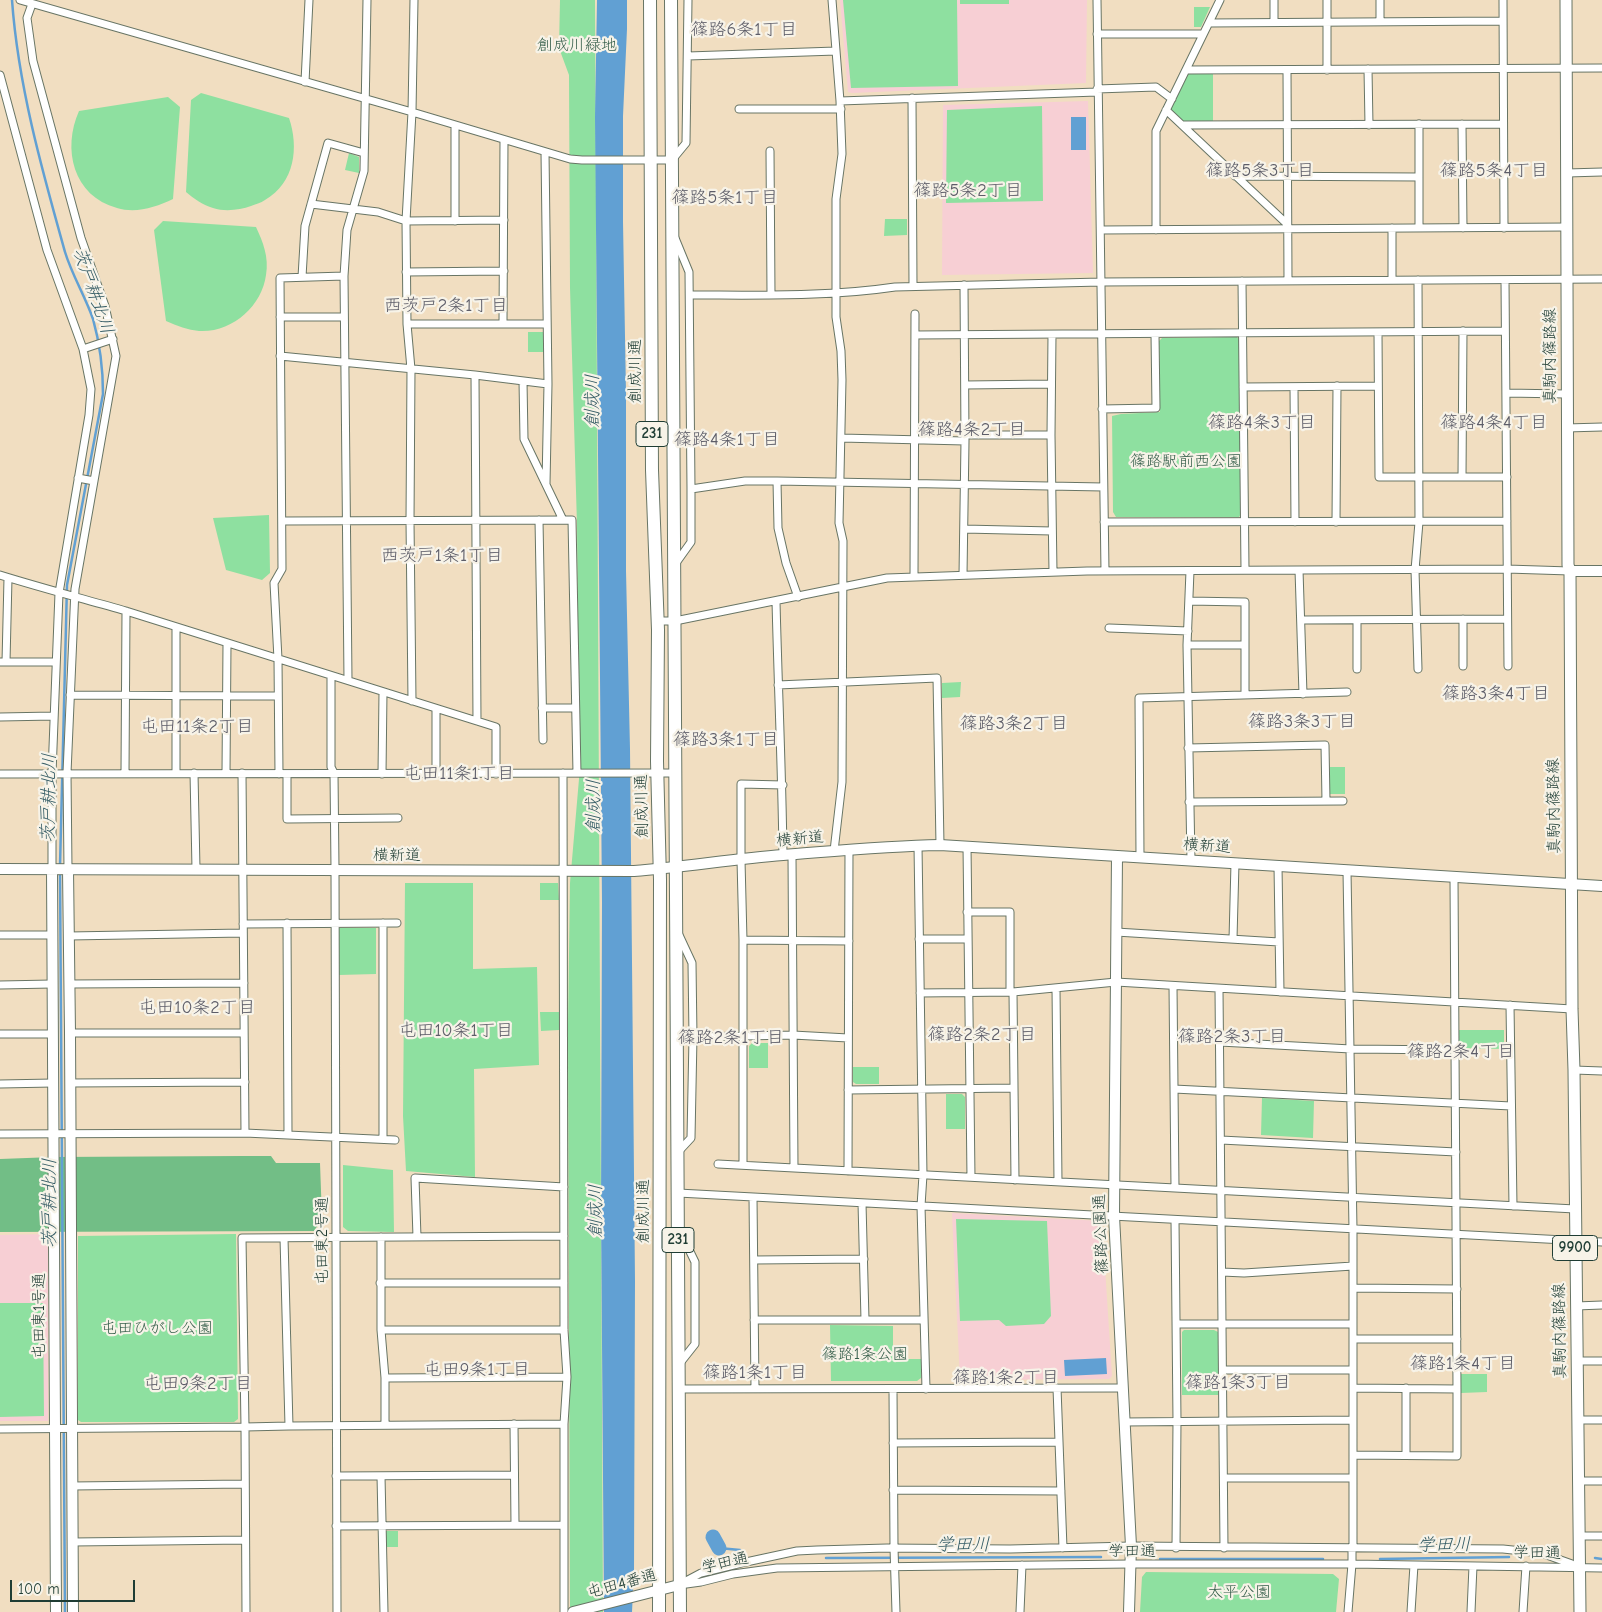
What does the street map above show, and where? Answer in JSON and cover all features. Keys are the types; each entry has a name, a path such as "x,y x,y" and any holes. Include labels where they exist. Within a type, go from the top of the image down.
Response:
{"highway":[{"name":"創成川通","path":"650,0 652,470 658,621 660,868 659,1612"},
{"name":"創成川通","path":"671,0 680,1612"},
{"path":"652,470 674,471"}],"main road":[{"name":"真駒内篠路線","path":"1566,0 1566,428 1568,565 1570,571 1570,804 1580,1612"}],"street":[{"path":"20,0 545,152 570,159 582,160 672,160 686,143 688,0"},
{"path":"305,82 308,0"},
{"path":"348,680 344,276 347,230 364,171 367,0"},
{"path":"412,701 411,369 407,324 406,221 412,112 414,0"},
{"path":"832,0 842,154 836,199 836,317 841,351 840,523 844,541 842,782 834,851"},
{"path":"1097,0 1105,571"},
{"path":"1156,230 1156,131 1220,0"},
{"path":"1274,0 1274,22"},
{"path":"1327,0 1327,70"},
{"path":"1380,0 1380,22"},
{"path":"1503,0 1504,228"},
{"path":"32,4 27,18 33,61 81,238 105,306 116,356 86,479 56,662 54,716 60,773 60,869"},
{"path":"1209,22 1503,21"},
{"path":"1097,34 1203,34"},
{"path":"688,56 836,51"},
{"path":"1186,70 1602,68"},
{"path":"1368,69 1369,124"},
{"path":"1287,70 1288,281"},
{"path":"0,76 47,250 83,350 91,389 86,479 66,595 70,695 60,773 60,869"},
{"path":"739,110 840,105 912,98 1156,88 1172,99"},
{"path":"912,98 913,286"},
{"path":"1166,110 1287,227"},
{"path":"1419,124 1419,228"},
{"path":"1462,124 1463,228"},
{"path":"1182,125 1504,124"},
{"path":"454,221 455,126"},
{"path":"504,140 504,323"},
{"path":"302,277 305,226 328,143 364,153"},
{"path":"770,151 771,294"},
{"path":"545,152 548,384 546,484"},
{"path":"1567,173 1602,172"},
{"path":"1235,176 1419,177"},
{"path":"311,204 378,212 406,221 504,220"},
{"path":"1101,230 1287,227 1567,227"},
{"path":"1392,228 1392,280"},
{"path":"673,233 689,272 692,489 691,542 675,564"},
{"path":"406,272 504,271"},
{"path":"344,276 280,278 282,569 274,583 278,659 277,696 287,819 398,818"},
{"path":"690,295 865,291 913,286 1101,282 1602,279"},
{"path":"1418,280 1419,522 1415,570 1418,669"},
{"path":"1505,280 1508,666"},
{"path":"1242,281 1245,570"},
{"path":"963,575 965,484 964,285"},
{"path":"914,577 915,314"},
{"path":"280,317 344,317"},
{"path":"407,324 547,324"},
{"path":"1462,477 1463,331"},
{"path":"915,335 1505,331"},
{"path":"1378,332 1379,477 1506,477"},
{"path":"1102,409 1156,408 1155,334"},
{"path":"1052,335 1053,572"},
{"path":"83,350 113,340"},
{"path":"280,356 548,384"},
{"path":"475,375 477,721"},
{"path":"522,381 524,439 563,520"},
{"path":"965,385 1051,384"},
{"path":"1336,522 1337,386"},
{"path":"1243,387 1378,386"},
{"path":"1294,387 1296,522"},
{"path":"1506,393 1566,394"},
{"path":"1566,428 1602,427"},
{"path":"841,438 915,440 1051,435"},
{"path":"692,489 745,481 1103,487"},
{"path":"777,481 778,528 786,563 798,596"},
{"path":"539,520 543,740"},
{"path":"282,522 572,520 576,773"},
{"path":"1104,522 1507,521"},
{"path":"964,529 1052,531"},
{"path":"658,621 675,621 887,578 1053,572 1190,570 1507,569 1602,571"},
{"path":"1190,570 1187,646 1191,860"},
{"path":"1299,570 1303,694"},
{"path":"0,575 126,611 496,727 496,774"},
{"path":"8,578 3,609 3,662 56,662"},
{"path":"776,600 778,685 792,941 794,1168"},
{"path":"1189,601 1245,602 1245,695"},
{"path":"125,773 126,611"},
{"path":"1463,619 1463,666"},
{"path":"1300,620 1507,619"},
{"path":"1357,620 1357,669"},
{"path":"176,627 176,773"},
{"path":"1109,628 1188,631"},
{"path":"226,773 227,644"},
{"path":"1187,646 1245,645"},
{"name":"屯田東2号通","path":"331,676 331,768 334,774 335,870 336,1612"},
{"path":"778,685 938,678 940,845"},
{"path":"382,774 383,692"},
{"path":"1140,857 1139,698 1347,692"},
{"path":"70,695 277,696"},
{"path":"436,708 436,774"},
{"path":"542,708 575,708"},
{"path":"0,717 54,716"},
{"path":"1188,748 1325,746 1326,801"},
{"path":"194,773 196,869"},
{"path":"242,773 245,1133"},
{"path":"563,773 564,1330 567,1378 564,1424 564,1612"},
{"path":"0,774 676,773"},
{"path":"744,1165 741,784 783,785"},
{"path":"1189,802 1343,801"},
{"name":"横新道","path":"0,869 634,870 676,868 849,849 940,845 1602,886"},
{"path":"918,846 923,1175 921,1206 926,1388"},
{"path":"967,846 971,1177"},
{"path":"848,1171 849,849"},
{"name":"篠路公園通","path":"1117,856 1114,1216 1131,1564 1129,1612"},
{"path":"1233,939 1234,863"},
{"path":"1278,866 1280,992"},
{"name":"屯田東1号通","path":"56,1612 56,1134 53,1083 52,934 60,869"},
{"name":"屯田東1号通","path":"60,869 69,936 70,984 70,1429 73,1612"},
{"path":"1347,871 1353,1197 1352,1564 1348,1612"},
{"path":"1353,1455 1457,1456 1454,878"},
{"path":"967,912 1010,912 1015,1180"},
{"path":"382,923 383,1139"},
{"path":"243,924 397,923"},
{"path":"287,924 288,1134"},
{"path":"676,930 692,963 693,1037 691,1138 678,1152"},
{"path":"1116,932 1279,942"},
{"path":"69,936 243,933"},
{"path":"0,935 52,934"},
{"path":"919,939 968,939"},
{"path":"743,940 848,941"},
{"path":"920,993 1012,992 1116,982 1572,1009"},
{"path":"70,984 244,983"},
{"path":"0,984 52,984"},
{"path":"1174,986 1175,1188"},
{"path":"1056,988 1058,1182"},
{"path":"1219,989 1224,1548"},
{"path":"1510,1005 1513,1206"},
{"path":"70,1034 244,1033"},
{"path":"0,1034 53,1034"},
{"path":"693,1037 793,1035 848,1038"},
{"path":"1220,1042 1351,1049 1456,1050"},
{"path":"1574,1070 1602,1071"},
{"path":"70,1083 245,1082"},
{"path":"0,1084 53,1083"},
{"path":"848,1090 1014,1088"},
{"path":"1174,1089 1511,1106"},
{"path":"0,1134 245,1133 395,1140"},
{"path":"1220,1140 1456,1152"},
{"path":"718,1164 1575,1209"},
{"path":"417,1237 415,1178 564,1186"},
{"path":"678,1193 1602,1242"},
{"path":"753,1197 755,1389"},
{"path":"862,1203 866,1320"},
{"path":"1174,1220 1177,1421 1176,1548"},
{"path":"246,1612 242,1238 564,1236"},
{"path":"380,1237 385,1425"},
{"path":"284,1238 289,1426"},
{"path":"754,1260 864,1259"},
{"path":"1222,1272 1244,1273 1353,1266"},
{"path":"380,1283 564,1283"},
{"path":"1353,1288 1457,1289"},
{"path":"1576,1306 1602,1305"},
{"path":"754,1320 924,1320"},
{"path":"1176,1324 1353,1324"},
{"path":"381,1330 564,1330"},
{"path":"1353,1339 1457,1339"},
{"path":"1577,1361 1602,1361"},
{"path":"1223,1370 1353,1370"},
{"path":"385,1378 567,1378"},
{"path":"1057,1388 1063,1548"},
{"path":"679,1389 1122,1388"},
{"path":"1353,1388 1457,1389"},
{"path":"1406,1388 1406,1456"},
{"path":"893,1389 896,1612"},
{"path":"1124,1422 1353,1420"},
{"path":"1578,1420 1602,1420"},
{"path":"514,1424 514,1525"},
{"path":"0,1429 564,1424"},
{"path":"893,1443 1059,1442"},
{"path":"336,1476 514,1475"},
{"path":"381,1476 384,1612"},
{"path":"1224,1478 1353,1478"},
{"path":"1579,1481 1602,1481"},
{"path":"72,1486 245,1484"},
{"path":"893,1490 1061,1491"},
{"path":"336,1526 564,1525"},
{"path":"1579,1536 1602,1536"},
{"path":"72,1542 246,1540"},
{"name":"学田通","path":"679,1585 702,1573 771,1556 817,1550 1130,1546 1176,1548 1503,1549 1541,1553 1579,1567"},
{"name":"学田通","path":"679,1585 701,1582 732,1574 777,1568 894,1564 1352,1564 1579,1567"},
{"path":"1020,1612 1022,1565"},
{"path":"1411,1612 1414,1565"},
{"path":"1471,1612 1473,1566"},
{"path":"1523,1612 1526,1566"},
{"path":"1579,1567 1602,1568"},
{"name":"屯田4番通","path":"573,1612 679,1585"}],"shaded area":[{"path":"840,0 1087,0 1086,83 848,92"},
{"path":"1088,101 1093,273 942,275 943,105"},
{"path":"952,1213 1102,1221 1112,1376 1109,1379 960,1380"},
{"path":"48,1234 48,1421 0,1421 0,1235"}],"green space":[{"name":"創成川緑地","path":"560,0 595,0 603,1612 570,1612 568,1025 570,883 579,779 577,525 570,288 569,75 559,48"},
{"path":"843,0 957,0 958,86 851,88"},
{"path":"960,0 1009,0 1009,4 960,4"},
{"path":"1194,7 1210,7 1201,27 1194,27"},
{"path":"1186,70 1213,70 1213,125 1182,125 1166,110"},
{"path":"201,93 289,118 294,141 292,164 283,184 275,193 263,201 242,209 222,210 206,205 186,192 191,100"},
{"path":"168,97 180,107 173,199 160,205 139,210 124,210 102,202 90,193 81,182 75,169 72,155 72,140 79,111"},
{"path":"1042,106 1043,201 946,203 947,110"},
{"path":"349,153 359,157 359,173 345,170"},
{"path":"885,219 907,219 907,235 884,236"},
{"path":"163,221 256,227 263,244 267,268 263,286 252,307 234,322 211,330 191,330 166,321 154,230"},
{"path":"528,332 544,332 544,352 528,352"},
{"name":"篠路駅前西公園","path":"1237,337 1239,340 1241,514 1239,517 1116,517 1113,512 1112,416 1160,412 1159,341 1162,338"},
{"path":"269,515 270,573 262,580 226,570 213,518"},
{"path":"961,682 960,697 942,698 942,683"},
{"path":"1330,767 1345,767 1345,794 1329,794"},
{"path":"405,883 473,883 473,969 537,967 539,1065 474,1069 475,1177 406,1171 403,1116"},
{"path":"540,883 558,883 559,900 540,900"},
{"path":"339,928 376,928 376,974 339,975"},
{"path":"540,1012 559,1012 559,1030 541,1031"},
{"path":"1459,1030 1504,1030 1504,1049 1459,1048"},
{"path":"752,1043 768,1043 768,1068 749,1068 749,1046"},
{"path":"853,1067 879,1067 879,1084 856,1084 853,1082"},
{"path":"946,1094 962,1094 965,1097 965,1129 946,1129"},
{"path":"1262,1098 1314,1101 1313,1138 1261,1135"},
{"path":"271,1156 276,1163 320,1163 322,1219 314,1231 0,1232 0,1159"},
{"path":"343,1165 393,1170 394,1232 348,1231 343,1227"},
{"path":"956,1219 1047,1221 1051,1316 1044,1324 1006,1326 999,1320 960,1321"},
{"name":"屯田ひがし公園","path":"236,1234 238,1419 234,1422 81,1422 78,1420 78,1236"},
{"path":"0,1303 43,1303 44,1416 0,1417"},
{"name":"篠路1条公園","path":"830,1325 893,1326 893,1359 921,1359 921,1378 917,1381 831,1381"},
{"path":"1184,1330 1214,1330 1218,1332 1218,1395 1182,1395 1182,1332"},
{"path":"1461,1374 1487,1374 1487,1392 1461,1393"},
{"path":"386,1531 398,1531 398,1547 386,1547"},
{"name":"太平公園","path":"1146,1572 1333,1574 1339,1579 1336,1612 1140,1612 1142,1577"}],"water":[{"path":"597,0 627,0 623,116 623,222 635,1281 634,1571 632,1612 604,1612 601,1210 602,902 595,117"},
{"path":"1071,117 1086,117 1086,150 1071,150"},
{"path":"1106,1358 1107,1374 1065,1376 1064,1360"}],"waterway":[{"name":"茨戸耕北川","path":"12,0 20,64 32,127 65,252 93,319 102,375 103,394 67,585 60,866"},
{"name":"茨戸耕北川","path":"60,871 65,1612"},
{"path":"713,1537 719,1548"},
{"name":"学田川","path":"719,1548 740,1550"},
{"name":"学田川","path":"826,1558 1101,1557"},
{"name":"学田川","path":"1380,1559 1509,1557"},
{"name":"学田川","path":"1595,1558 1602,1559"},
{"name":"学田川","path":"1160,1559 1323,1559"}],"district":[{"name":"篠路6条1丁目","path":"744,30"},
{"name":"篠路5条3丁目","path":"1260,171"},
{"name":"篠路5条4丁目","path":"1494,171"},
{"name":"篠路5条2丁目","path":"968,191"},
{"name":"篠路5条1丁目","path":"725,198"},
{"name":"西茨戸2条1丁目","path":"446,306"},
{"name":"篠路4条3丁目","path":"1262,423"},
{"name":"篠路4条4丁目","path":"1494,423"},
{"name":"篠路4条2丁目","path":"972,430"},
{"name":"篠路4条1丁目","path":"727,440"},
{"name":"西茨戸1条1丁目","path":"442,556"},
{"name":"篠路3条4丁目","path":"1496,694"},
{"name":"篠路3条3丁目","path":"1302,722"},
{"name":"篠路3条2丁目","path":"1014,724"},
{"name":"屯田11条2丁目","path":"197,727"},
{"name":"篠路3条1丁目","path":"726,740"},
{"name":"屯田11条1丁目","path":"459,774"},
{"name":"屯田10条2丁目","path":"197,1008"},
{"name":"屯田10条1丁目","path":"456,1031"},
{"name":"篠路2条2丁目","path":"982,1035"},
{"name":"篠路2条3丁目","path":"1232,1037"},
{"name":"篠路2条1丁目","path":"731,1038"},
{"name":"篠路2条4丁目","path":"1461,1052"},
{"name":"篠路1条4丁目","path":"1463,1364"},
{"name":"屯田9条1丁目","path":"477,1370"},
{"name":"篠路1条1丁目","path":"755,1373"},
{"name":"篠路1条2丁目","path":"1006,1378"},
{"name":"篠路1条3丁目","path":"1238,1383"},
{"name":"屯田9条2丁目","path":"198,1384"}],"water label":[{"name":"創成川","path":"593,401"},
{"name":"創成川","path":"594,806"},
{"name":"創成川","path":"596,1211"}]}
